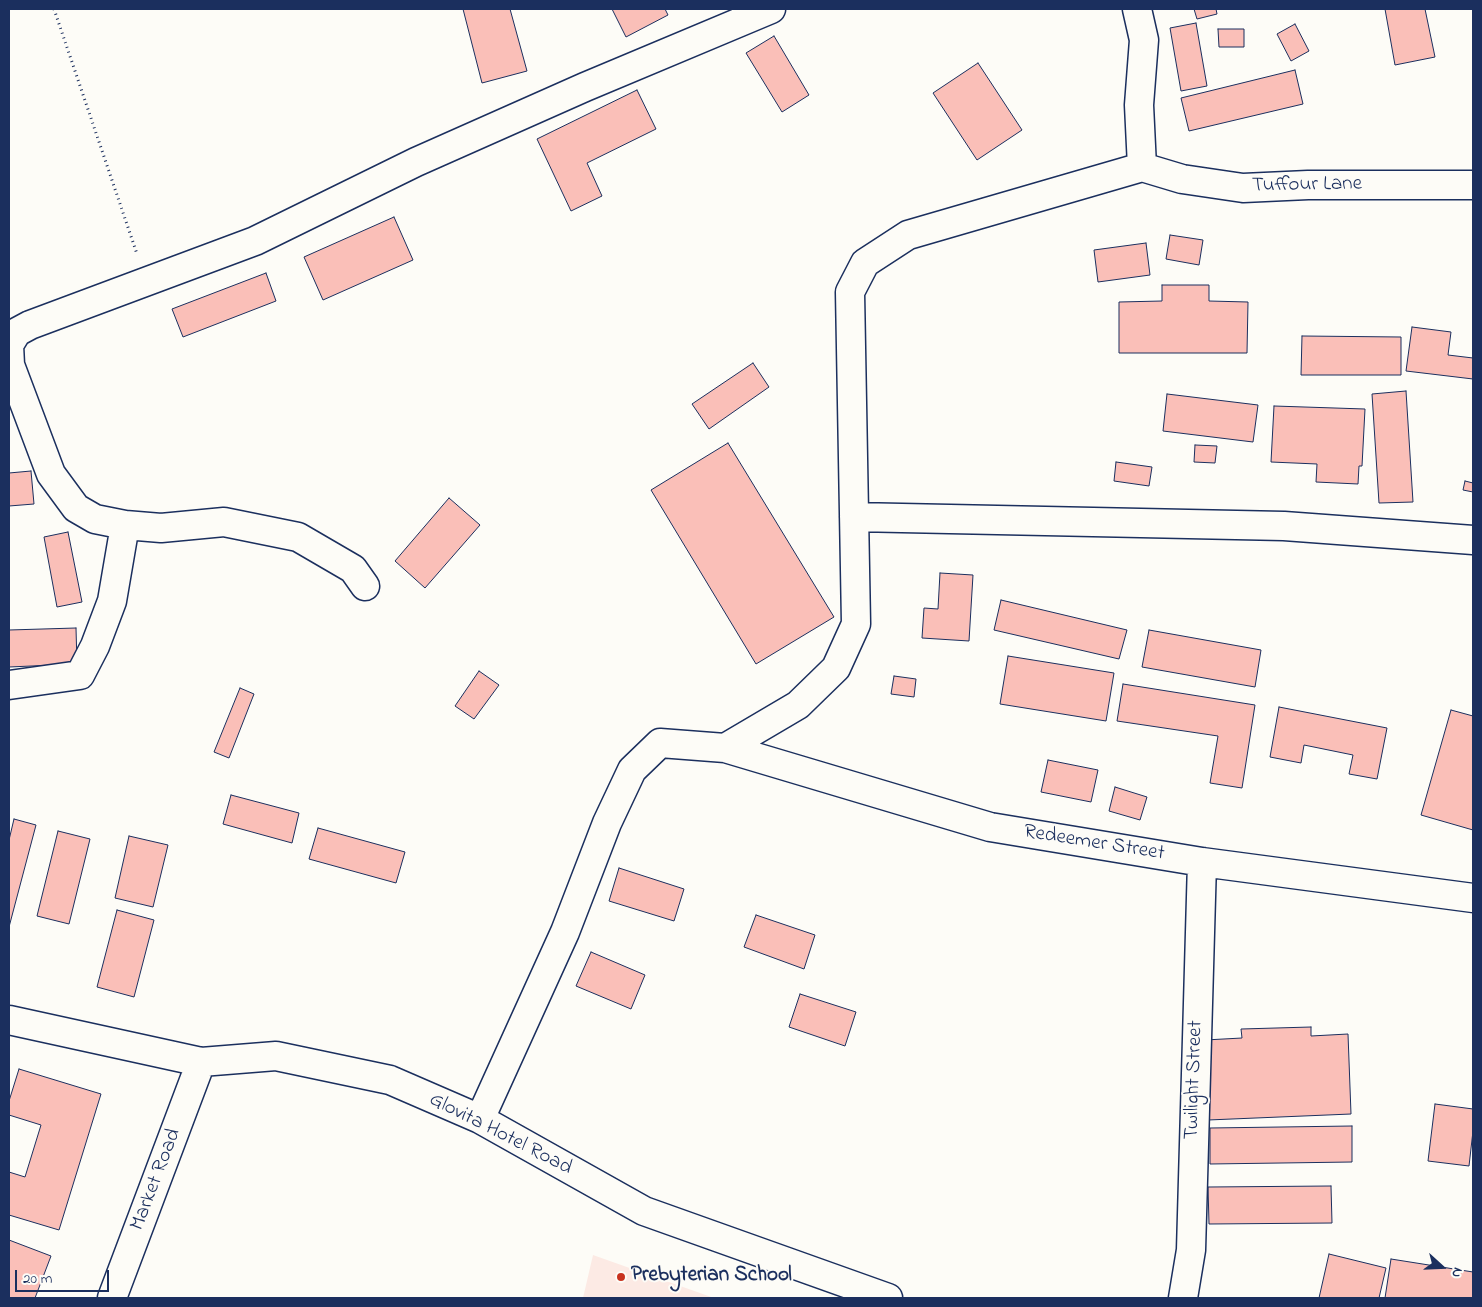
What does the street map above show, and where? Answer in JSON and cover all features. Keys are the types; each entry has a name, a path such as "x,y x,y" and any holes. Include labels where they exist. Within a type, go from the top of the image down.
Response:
{"street":[{"path":"365,586 354,569 298,537 224,522 161,528 125,525 94,518 76,508 51,474 10,364 9,345 17,332 255,241 425,158 585,87 771,9"},
{"path":"724,748 798,705 836,668 856,624 850,292 865,262 908,235 1142,167 1139,105 1144,40 1137,9"},
{"name":"Tuffour Lane","path":"1142,167 1182,179 1243,188 1308,185 1473,184"},
{"path":"854,517 1284,526 1473,540"},
{"path":"9,685 80,675 95,646 112,601 125,525"},
{"name":"Redeemer Street","path":"480,1119 565,932 607,824 632,770 660,744 724,748 990,827 1202,862 1473,898"},
{"name":"Twilight Street","path":"1183,1298 1191,1250 1202,862"},
{"name":"Glovita Hotel Road","path":"9,1020 201,1062 276,1056 390,1080 480,1119 644,1211 888,1298"},
{"name":"Market Road","path":"112,1298 201,1062"}],"path":[{"path":"54,9 147,282"}],"shaded area":[{"name":"Prebyterian School","path":"593,1255 714,1298 583,1298"}],"building":[{"path":"463,9 510,9 527,71 482,83"},
{"path":"612,9 665,9 668,15 626,37"},
{"path":"1194,9 1216,9 1217,14 1197,19"},
{"path":"1385,9 1425,9 1435,57 1395,65"},
{"path":"1196,23 1207,86 1181,91 1170,28"},
{"path":"1295,24 1309,51 1291,61 1277,34"},
{"path":"1218,29 1244,29 1244,47 1219,47"},
{"path":"774,36 809,95 782,112 746,53"},
{"path":"978,63 1022,130 977,160 933,93"},
{"path":"1295,70 1303,104 1189,131 1181,98"},
{"path":"637,90 656,129 587,163 602,196 571,211 537,139"},
{"path":"394,217 413,260 323,300 304,257"},
{"path":"1170,235 1203,240 1199,265 1166,259"},
{"path":"1146,243 1150,275 1098,282 1094,250"},
{"path":"266,273 276,301 183,337 172,309"},
{"path":"1162,285 1209,285 1209,301 1248,302 1247,353 1119,353 1119,302 1162,301"},
{"path":"1412,327 1451,332 1448,355 1473,358 1473,379 1406,371"},
{"path":"1302,336 1401,337 1401,375 1301,375"},
{"path":"753,363 769,387 709,429 692,404"},
{"path":"1406,391 1413,502 1379,503 1372,394"},
{"path":"1167,394 1258,405 1253,442 1163,431"},
{"path":"1274,406 1365,409 1362,466 1359,466 1358,484 1316,482 1317,464 1271,462"},
{"path":"728,443 834,617 756,664 651,490"},
{"path":"1195,445 1217,446 1215,463 1194,462"},
{"path":"1116,462 1152,467 1149,486 1114,481"},
{"path":"31,471 34,504 9,506 9,473"},
{"path":"1465,481 1473,483 1473,492 1463,490"},
{"path":"449,498 480,525 425,588 395,561"},
{"path":"68,532 82,602 57,607 44,537"},
{"path":"940,573 973,575 969,641 922,638 924,608 938,609"},
{"path":"1001,600 1127,630 1119,659 994,630"},
{"path":"76,628 77,664 9,667 9,630"},
{"path":"1149,630 1261,650 1255,687 1142,667"},
{"path":"1008,656 1114,673 1106,721 1000,704"},
{"path":"479,671 499,685 474,719 455,706"},
{"path":"894,676 916,679 914,697 891,694"},
{"path":"1123,684 1255,705 1242,788 1210,783 1218,736 1117,721"},
{"path":"240,688 254,694 229,758 214,752"},
{"path":"1279,707 1387,728 1377,779 1349,774 1353,755 1304,745 1301,763 1270,757"},
{"path":"1451,710 1473,716 1473,830 1421,815"},
{"path":"1048,760 1098,770 1091,802 1041,792"},
{"path":"1115,787 1147,797 1140,820 1109,811"},
{"path":"231,795 299,813 292,843 223,824"},
{"path":"14,819 36,825 9,927 9,840"},
{"path":"318,828 405,852 396,883 309,859"},
{"path":"58,831 90,839 69,924 37,916"},
{"path":"129,836 168,845 153,907 115,898"},
{"path":"619,868 684,889 674,921 609,901"},
{"path":"117,910 154,920 134,997 97,987"},
{"path":"756,915 815,935 804,969 744,947"},
{"path":"591,952 645,975 631,1009 576,986"},
{"path":"800,994 856,1012 845,1046 789,1027"},
{"path":"1311,1027 1311,1036 1348,1034 1351,1114 1208,1120 1205,1040 1242,1038 1241,1029"},
{"path":"19,1069 101,1094 59,1230 9,1215 9,1172 25,1177 41,1125 9,1115 9,1101"},
{"path":"1435,1104 1473,1109 1473,1131 1469,1166 1428,1161"},
{"path":"1352,1126 1352,1162 1210,1164 1210,1128"},
{"path":"1331,1186 1332,1223 1209,1224 1208,1187"},
{"path":"9,1240 51,1256 35,1298 9,1298"},
{"path":"1329,1254 1386,1268 1379,1298 1319,1298"},
{"path":"1391,1259 1473,1272 1473,1298 1385,1298"}],"place":[{"name":"Prebyterian School","path":"621,1277"}]}
